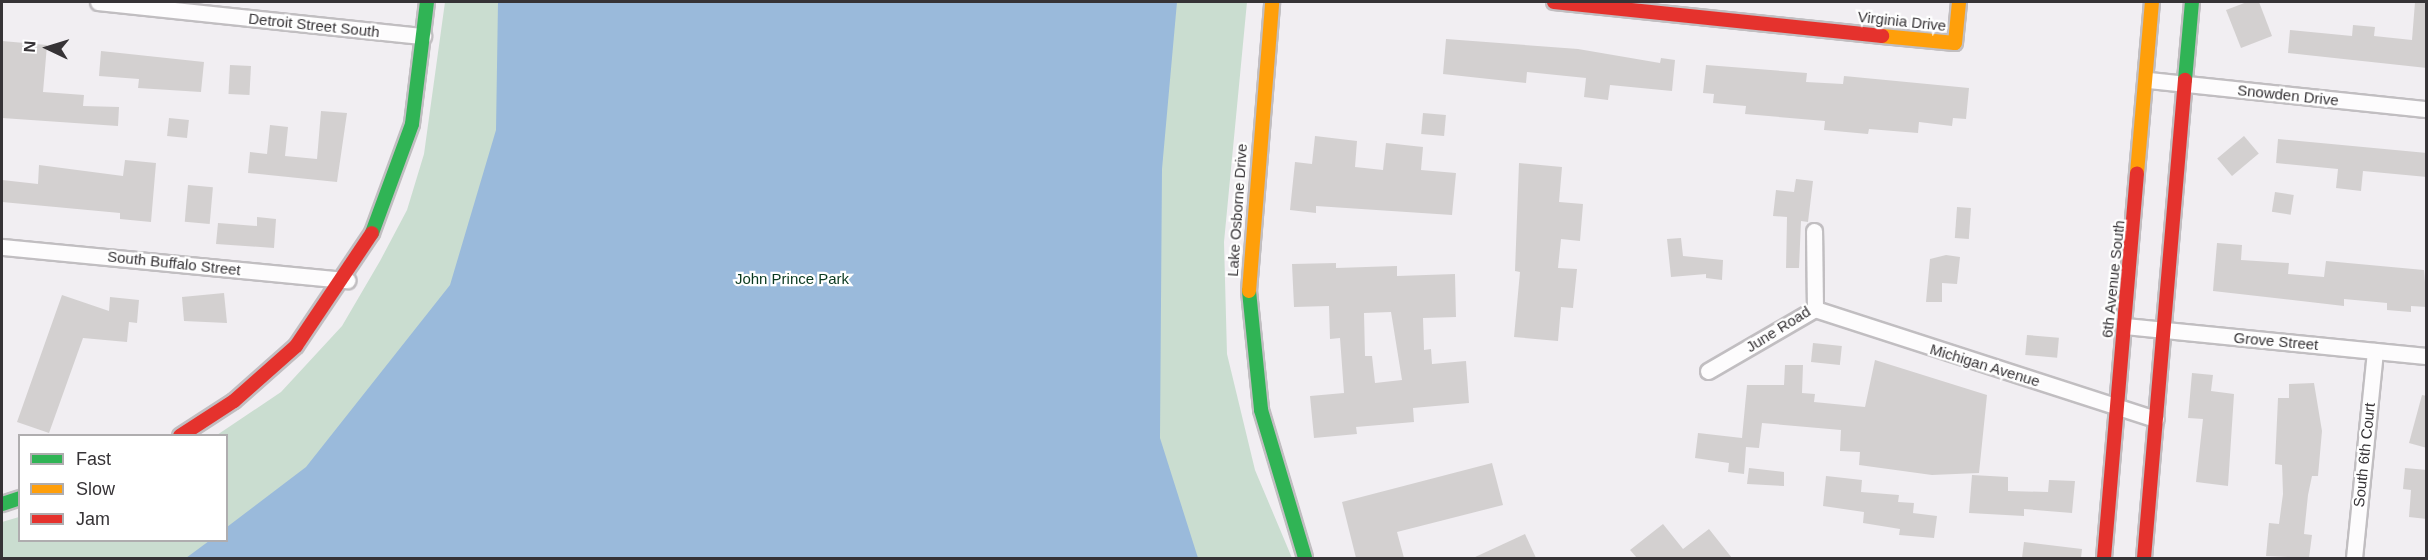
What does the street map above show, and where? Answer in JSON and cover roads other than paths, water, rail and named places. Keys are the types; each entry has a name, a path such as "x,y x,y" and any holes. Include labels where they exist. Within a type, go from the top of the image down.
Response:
{"street":[{"name":"Detroit Street South","path":"98,2 423,36"},
{"path":"181,434 260,381 296,346 347,280 399,172 427,2"},
{"name":"Lake Osborne Drive","path":"1272,2 1249,231 1249,290 1261,410 1305,558"},
{"name":"Virginia Drive","path":"1554,2 1955,43 1959,2"},
{"name":"6th Avenue South","path":"2104,558 2149,80 2152,2"},
{"path":"2144,558 2192,2"},
{"name":"Snowden Drive","path":"2149,80 2427,109"},
{"name":"June Road","path":"1708,371 1815,309 1814,231"},
{"name":"South Buffalo Street","path":"2,246 347,280"},
{"name":"Michigan Avenue","path":"1815,309 2156,419"},
{"name":"Grove Street","path":"2125,326 2427,356"},
{"name":"South 6th Court","path":"2354,558 2375,351"},
{"path":"2,504 18,499"}],"water":[{"name":"John Prince Park","path":"498,2 1177,2 1162,169 1160,438 1198,558 186,558 208,542 228,542 228,526 306,467 450,285 496,130"}]}
